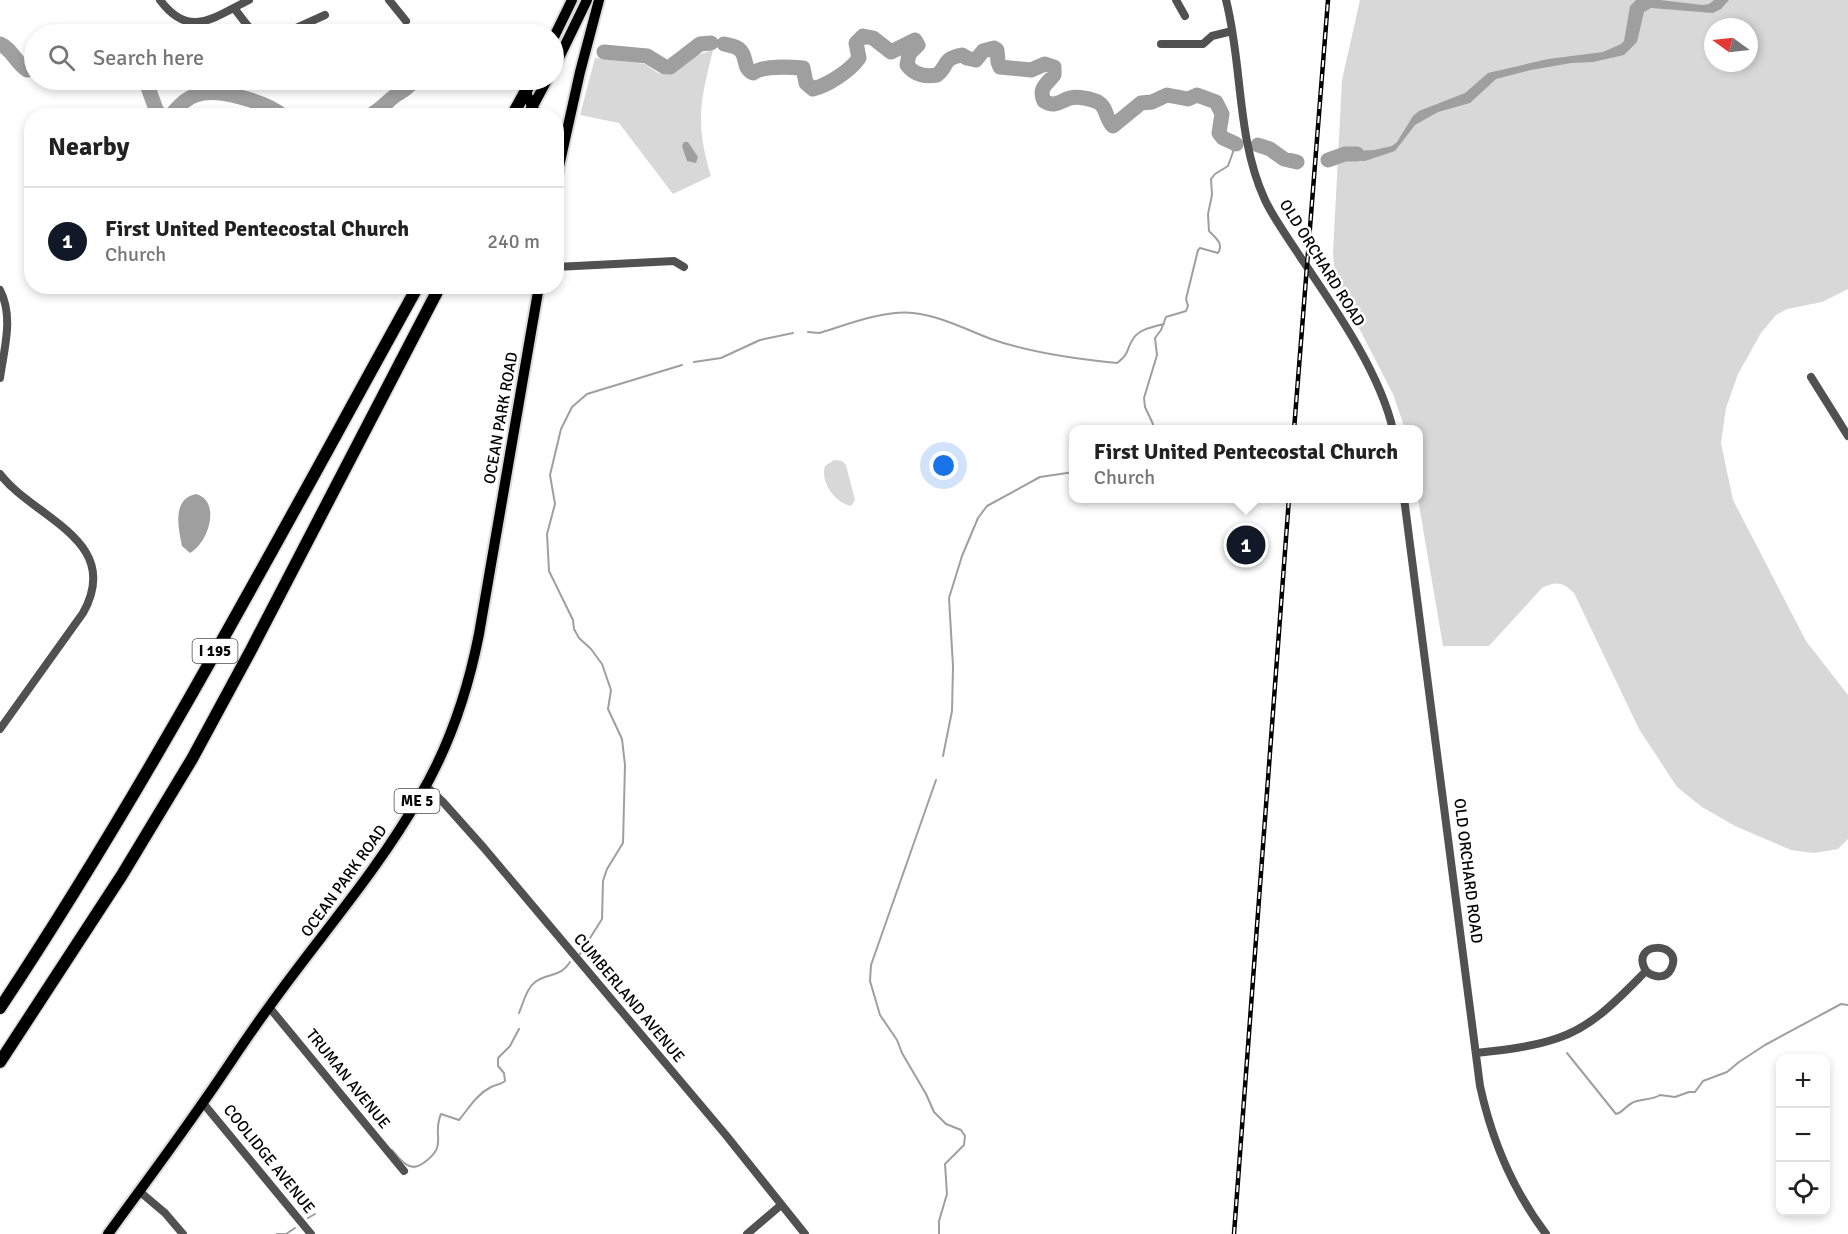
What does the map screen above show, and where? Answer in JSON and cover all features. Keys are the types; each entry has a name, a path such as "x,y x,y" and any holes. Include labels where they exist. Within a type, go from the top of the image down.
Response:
{"highway":[{"path":"516,108 526,90"},
{"name":"I 195","path":"0,1008 105,843 165,741 414,294"},
{"name":"I 195","path":"0,1062 122,875 192,759 436,294"}],"main road":[{"path":"560,24 572,0"},
{"path":"564,47 587,0"},
{"path":"564,143 599,0"},
{"path":"528,90 527,98 531,108"},
{"path":"535,108 543,90"},
{"path":"564,127 568,125"},
{"name":"OCEAN PARK ROAD","path":"108,1234 204,1103 269,1007 319,943 383,854 426,786 452,727 474,658 537,294"}],"street":[{"path":"160,1 170,13 187,22 206,20 249,0"},
{"path":"389,0 406,21"},
{"path":"1176,0 1185,16"},
{"name":"OLD ORCHARD ROAD","path":"1226,0 1245,135 1264,198 1372,373 1385,401 1392,425"},
{"path":"234,8 246,24"},
{"path":"305,24 325,15"},
{"path":"1161,44 1203,44 1212,36 1232,31"},
{"path":"564,267 674,261 684,267"},
{"path":"0,290 8,317 0,378"},
{"path":"1811,377 1848,436"},
{"path":"0,474 20,494 80,542 90,561 93,585 90,600 83,613 0,729"},
{"name":"OLD ORCHARD ROAD","path":"1405,503 1484,1104 1496,1144 1520,1196 1546,1234"},
{"name":"CUMBERLAND AVENUE","path":"426,786 484,848 725,1134 805,1234"},
{"path":"1476,1053 1518,1048 1560,1037 1600,1015 1646,972"},
{"name":"TRUMAN AVENUE","path":"269,1007 404,1171"},
{"name":"COOLIDGE AVENUE","path":"204,1103 311,1234"},
{"path":"139,1191 165,1213 183,1234"},
{"path":"747,1234 781,1205"}],"shaded area":[{"path":"1360,0 1848,0 1848,289 1822,302 1787,309 1776,315 1761,333 1738,374 1726,408 1721,443 1733,500 1806,641 1848,695 1848,839 1838,849 1814,853 1791,850 1735,826 1702,807 1677,787 1639,729 1574,593 1563,585 1551,584 1542,588 1489,646 1443,646 1419,503 1423,503 1423,425 1404,425 1393,394 1345,301 1335,276 1333,253 1342,80"},
{"path":"1636,0 1703,5 1714,0 1729,0 1721,9 1713,13 1651,8 1644,12 1637,42 1624,55 1593,62 1571,63 1531,70 1496,79 1470,103 1438,112 1415,125 1395,151 1365,161 1338,160 1338,152 1374,150 1392,146 1419,111 1465,93 1488,73 1548,59 1603,52 1621,44 1624,41 1630,6"},
{"path":"713,50 701,113 703,141 711,176 673,194 619,123 580,115 595,58 645,64 658,73 666,75 673,73 691,57"},
{"path":"684,142 688,142 698,157 696,163 687,161 682,146"},
{"path":"834,460 842,461 846,465 855,500 851,506 839,501 827,485 825,466"},
{"path":"196,494 204,498 209,505 210,523 202,541 190,553 182,546 178,515 183,502"}],"waterway":[{"path":"724,44 739,49 747,68 753,73 770,68 803,68 806,83 813,89 838,77 855,63 859,58 856,43 863,36 873,38 891,52 915,40 918,45 909,54 907,65 913,71 929,76 937,75 948,61 955,57 962,55 976,60 983,51 994,48 997,50 1000,67 1031,70 1045,64 1054,67 1054,75 1043,89 1044,101 1054,104 1077,97 1095,101 1101,104 1113,126 1141,103 1152,102 1167,95 1188,99 1197,95 1216,102 1222,114 1219,133 1223,138 1236,144"},
{"path":"604,52 647,56 665,67 670,67 700,44 711,43"},
{"path":"0,44 8,49 24,67"},
{"path":"149,90 156,108"},
{"path":"380,108 404,90"},
{"path":"178,108 192,97 205,93 241,97 269,108"},
{"path":"1153,425 1145,407 1144,398 1157,355 1155,338 1166,317 1186,311 1188,306 1186,299 1198,250 1200,248 1218,253 1220,250 1218,241 1209,231 1211,179 1228,166 1233,152 1231,142"},
{"path":"1258,145 1270,149 1284,159 1297,162"},
{"path":"1328,160 1345,154 1357,154"},
{"path":"808,332 819,333 878,316 913,313 943,320 991,339 1037,352 1117,363 1126,354 1133,339 1139,333 1164,324"},
{"path":"694,362 721,358 760,340 793,333"},
{"path":"580,954 602,919 603,881 607,869 623,843 625,765 622,739 608,709 611,690 602,664 579,638 574,629 573,620 549,571 547,534 555,504 550,475 561,429 572,407 587,394 682,365"},
{"path":"943,756 952,711 953,666 949,598 962,556 978,518 987,506 1040,477 1069,473"},
{"path":"936,780 871,965 870,981 880,1015 897,1040 934,1112 946,1124 961,1130 965,1136 964,1145 945,1164 947,1194 939,1221 939,1234"},
{"path":"519,1013 531,986 544,977 562,971 570,962"},
{"path":"1567,1053 1616,1114 1638,1100 1660,1095 1675,1097 1695,1092 1703,1081 1727,1072 1765,1045 1841,1004 1848,1005"},
{"path":"392,1150 405,1164 413,1167 422,1164 430,1157 438,1146 438,1122 441,1114 459,1120 482,1093 505,1081 504,1073 498,1066 498,1058 510,1046 519,1029"},
{"path":"308,1218 315,1214"},
{"path":"277,1234 286,1234 295,1228"}],"railway":[{"path":"1294,425 1328,0"},
{"path":"1234,1234 1289,503"}],"place":[{"name":"First United Pentecostal Church","path":"1246,545"}]}
